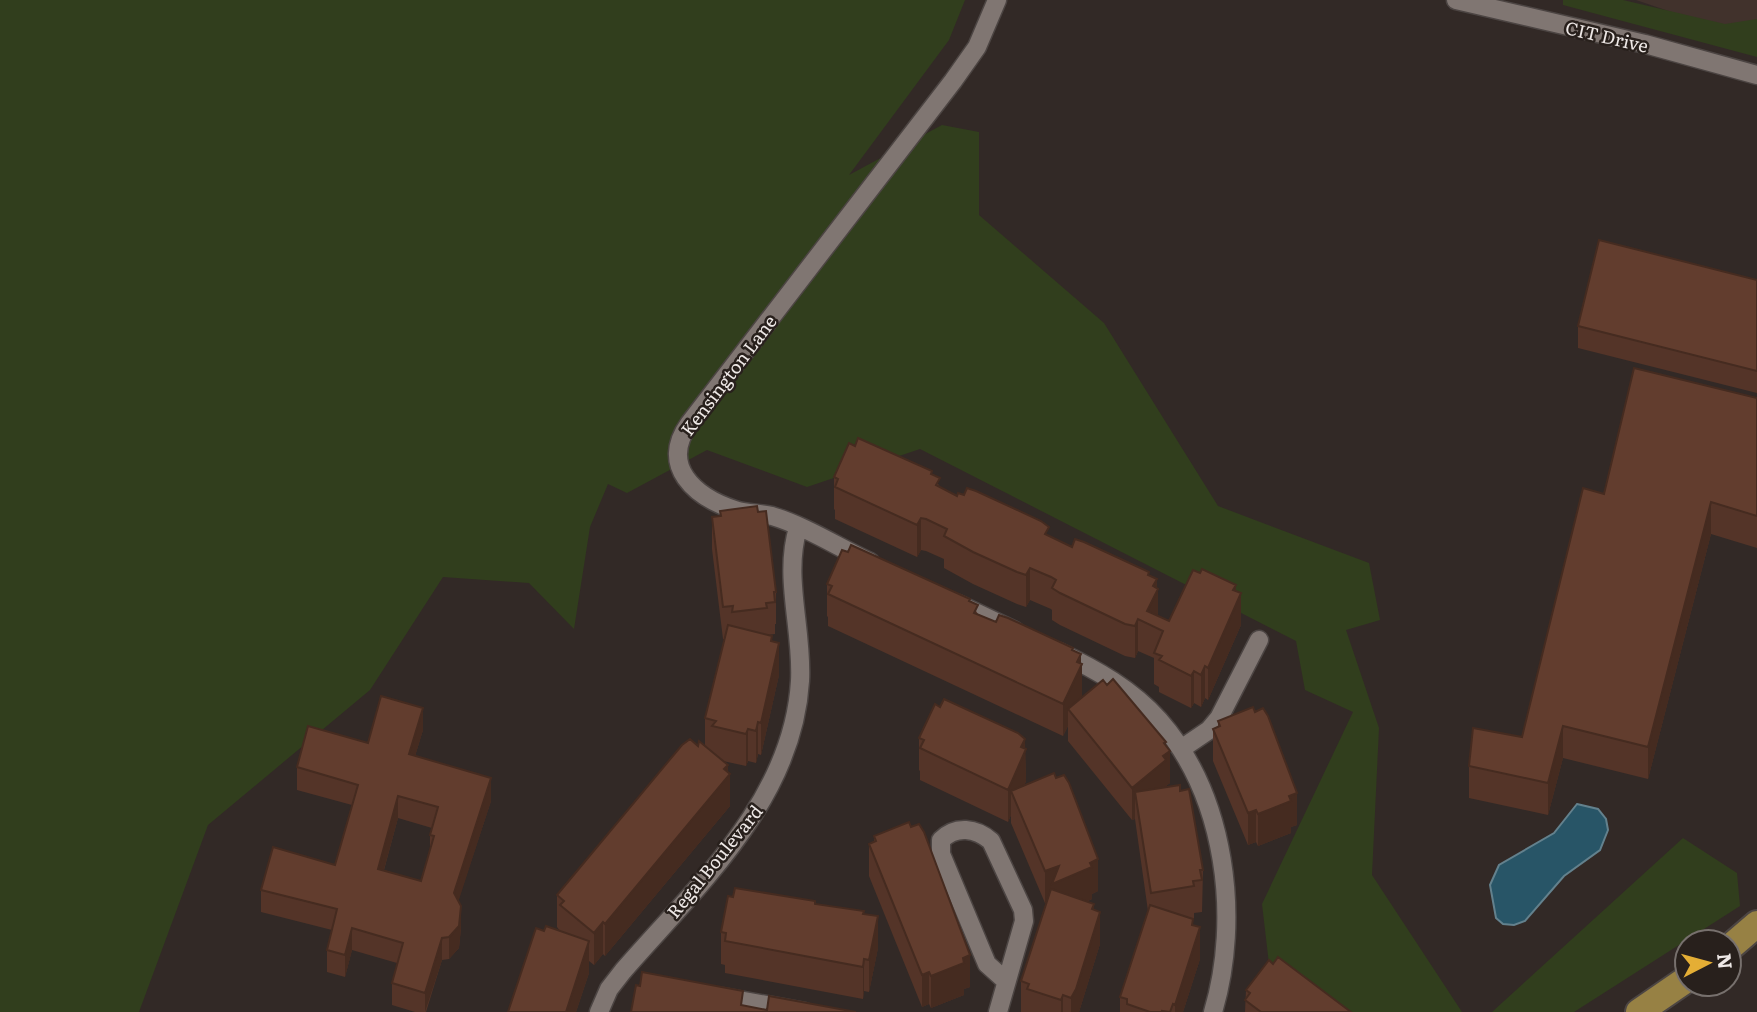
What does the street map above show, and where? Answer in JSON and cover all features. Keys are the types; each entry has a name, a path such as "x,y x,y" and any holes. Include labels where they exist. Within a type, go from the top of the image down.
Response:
{"main road":[{"path":"1743,936 1757,924"},
{"path":"1639,1012 1673,989"}],"street":[{"name":"Kensington Lane","path":"884,569 773,516 735,510 690,484 679,467 677,446 681,435 953,81 977,47 997,0"},
{"name":"CIT Drive","path":"1456,0 1645,44 1757,75"},
{"name":"Regal Boulevard","path":"599,1012 609,989 623,971 748,822 788,747 797,713 800,680 790,553 798,528"},
{"path":"946,598 1106,674 1146,707 1181,749 1212,817 1222,859 1226,903 1223,964 1213,1012"},
{"path":"1181,749 1209,730 1219,718 1259,640"},
{"path":"998,1012 1023,932 1023,911 991,841 982,833 970,829 948,833 941,840 941,854 988,964 1006,981"},
{"path":"623,971 642,982"},
{"path":"710,994 805,1012"}],"shaded area":[{"path":"1636,0 1757,0 1757,41"}],"green space":[{"path":"0,0 965,0 949,40 849,175 942,125 979,132 979,215 1104,323 1218,506 1369,563 1380,620 1346,630 1379,728 1372,875 1462,1012 1320,1012 1271,981 1262,904 1353,712 1305,690 1296,641 920,449 807,487 707,450 627,493 608,484 590,527 574,629 529,583 443,577 370,690 208,825 139,1012 0,1012"},
{"path":"1563,0 1623,0 1725,24 1757,19 1757,57 1563,5"},
{"path":"1683,838 1737,873 1740,906 1706,928 1673,928 1673,949 1574,1012 1492,1012"}],"water":[{"path":"1577,804 1598,809 1606,819 1608,830 1600,850 1564,876 1525,921 1514,925 1503,924 1496,918 1490,885 1499,865 1554,833"}],"building":[{"path":"1599,240 1757,280 1757,371 1578,326"},
{"path":"1634,368 1757,398 1757,516 1711,502 1648,747 1563,726 1548,783 1469,766 1473,728 1522,737 1583,488 1604,494"},
{"path":"858,438 932,471 931,474 940,478 936,485 957,496 958,493 964,495 967,488 976,491 1041,521 1049,527 1045,534 1072,547 1075,539 1149,572 1148,575 1157,579 1153,586 1158,589 1147,611 1169,621 1193,570 1200,573 1202,569 1236,585 1233,590 1241,593 1208,668 1205,666 1201,675 1194,671 1191,676 1159,660 1162,656 1154,653 1163,631 1138,619 1135,626 1125,624 1052,588 1056,580 1051,577 1030,568 1026,575 1017,572 944,536 947,529 926,519 921,518 917,525 835,487 838,479 834,477 849,443 855,446"},
{"path":"757,506 758,512 766,511 775,602 766,603 767,608 732,612 733,606 723,607 712,517 721,516 720,511"},
{"path":"851,545 970,599 969,601 978,605 974,613 996,622 999,615 1008,618 1081,654 1077,662 1082,664 1063,704 828,594 832,586 827,584 842,550 848,552"},
{"path":"728,625 772,636 771,641 779,643 761,723 758,722 756,731 748,729 746,734 712,726 716,721 705,718"},
{"path":"1113,679 1166,742 1164,743 1170,751 1163,756 1166,760 1132,788 1068,709 1103,680 1107,685"},
{"path":"381,696 423,708 409,754 491,778 454,893 461,906 459,926 449,937 442,938 425,993 392,983 403,943 352,928 345,955 327,950 337,909 261,890 273,847 335,865 358,785 297,767 308,726 368,743","holes":["398,796 438,807 430,835 434,836 421,881 378,869"]},
{"path":"944,699 1018,733 1025,739 1021,747 1026,749 1008,790 920,748 924,740 919,738 935,704 940,707"},
{"path":"1253,707 1255,712 1263,708 1268,716 1297,793 1289,796 1291,801 1258,814 1256,810 1248,813 1213,729 1220,726 1218,721"},
{"path":"690,739 698,746 699,741 728,765 724,769 730,774 605,924 603,922 594,933 560,905 564,901 557,895 682,745"},
{"path":"1054,773 1056,778 1064,775 1069,783 1098,859 1090,863 1092,867 1052,884 1059,866 1045,871 1011,791"},
{"path":"1180,785 1180,791 1189,789 1203,870 1200,870 1202,880 1193,881 1194,886 1151,893 1135,792"},
{"path":"909,822 911,827 919,824 924,832 970,955 963,958 964,963 931,976 929,972 922,975 869,844 876,841 874,836"},
{"path":"735,888 815,901 815,904 864,911 863,914 878,916 869,960 864,959 863,967 725,941 726,933 721,932 728,896 733,897"},
{"path":"1051,889 1094,904 1092,909 1100,912 1076,989 1071,998 1063,995 1061,1000 1027,989 1029,984 1021,981"},
{"path":"1150,905 1193,919 1192,925 1200,927 1175,1005 1173,1004 1170,1012 1150,1012 1127,1004 1127,999 1120,997"},
{"path":"546,926 589,941 566,1012 508,1012 536,928 544,931"},
{"path":"1278,957 1351,1012 1261,1012 1245,1000 1250,993 1246,990 1269,960 1273,964"},
{"path":"642,972 743,991 741,1005 767,1010 769,996 856,1012 631,1012 636,985 640,986"}]}
